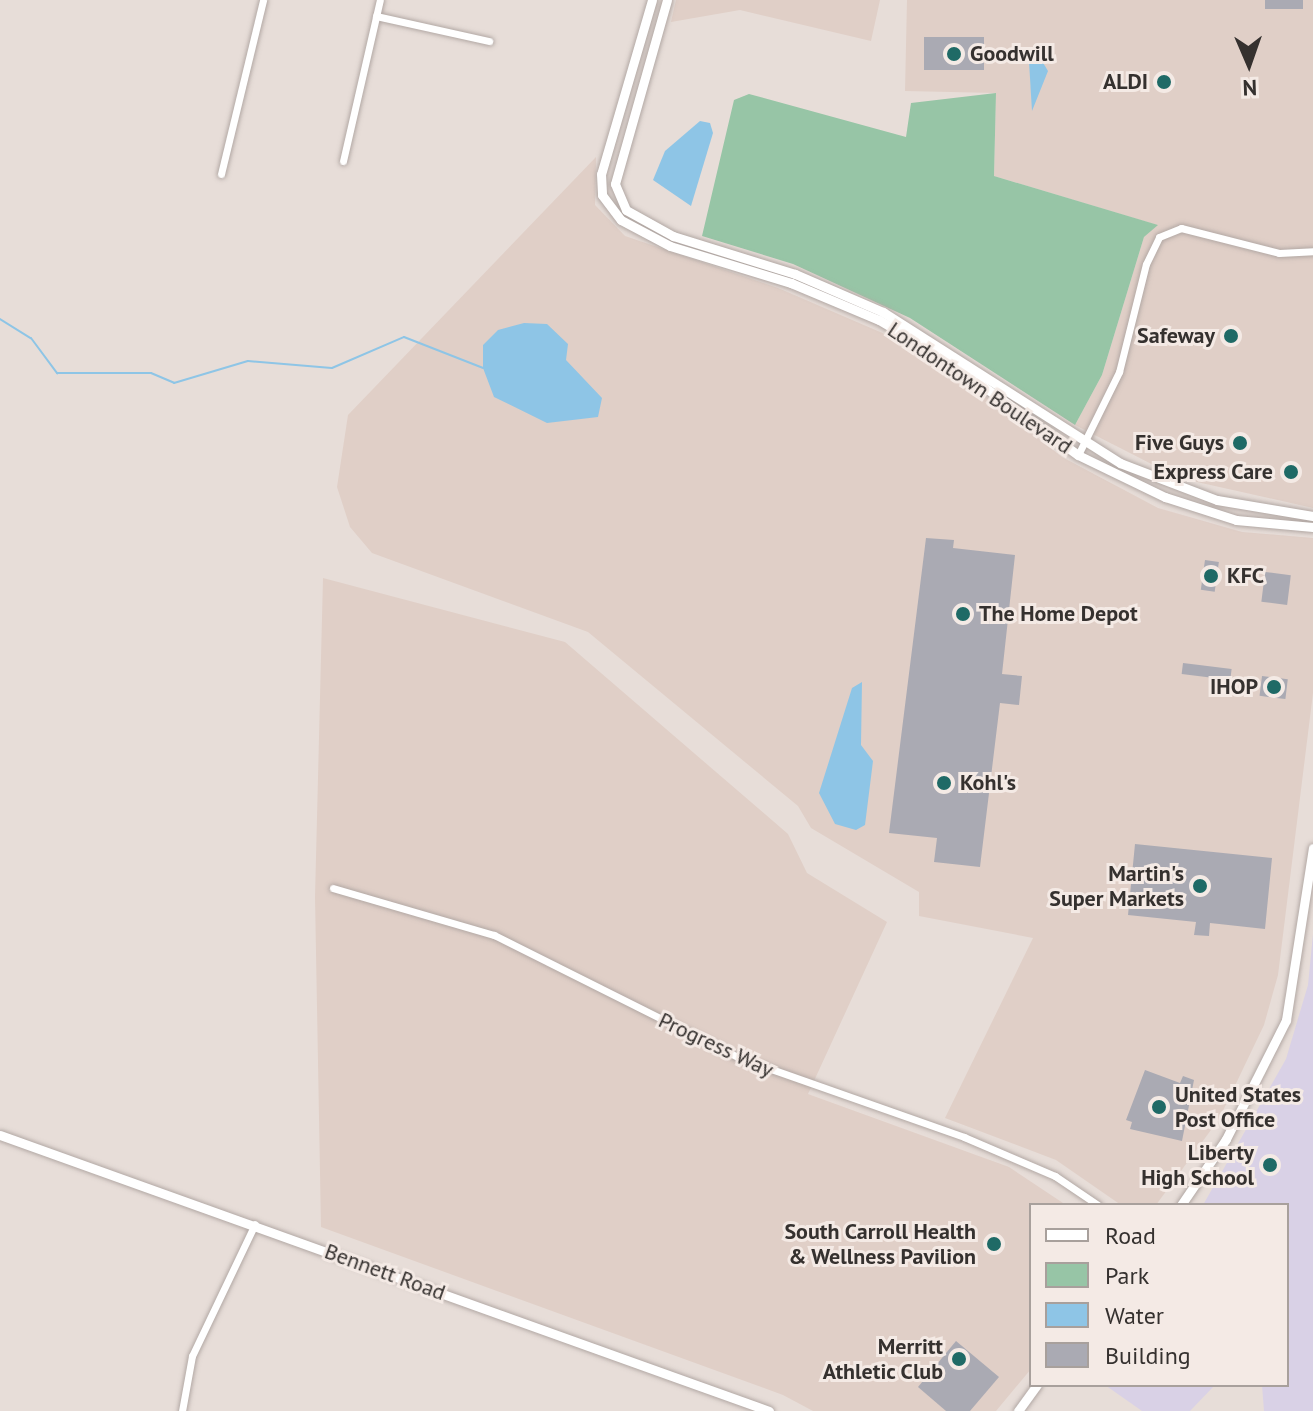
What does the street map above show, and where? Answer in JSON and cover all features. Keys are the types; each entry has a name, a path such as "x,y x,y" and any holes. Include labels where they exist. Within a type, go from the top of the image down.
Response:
{"street":[{"path":"221,174 263,0"},
{"path":"343,161 380,0"},
{"path":"652,0 600,183 612,213 652,231"},
{"path":"652,231 626,210 615,184 667,0"},
{"path":"376,16 489,41"},
{"path":"1078,455 1119,372 1159,237 1181,228 1279,253 1313,251"},
{"name":"Londontown Boulevard","path":"652,231 795,274 883,312 955,353 1084,444 1217,500 1313,516"},
{"name":"Londontown Boulevard","path":"652,231 879,320 950,362 1078,455 1213,514 1313,527"},
{"path":"1182,1203 1232,1128 1286,1020 1313,848"},
{"name":"Progress Way","path":"333,888 494,935 740,1058 964,1137 1055,1176 1095,1203"},
{"name":"Bennett Road","path":"0,1135 255,1224 740,1406 769,1411"},
{"path":"182,1411 192,1356 255,1224"},
{"path":"1018,1411 1036,1387"}],"shaded area":[{"path":"676,0 880,0 871,41 740,10 671,22"},
{"path":"907,0 1313,0 1313,508 1179,478 1075,425 1102,375 1144,237 1157,225 994,176 996,93 905,91"},
{"path":"596,157 595,205 625,236 778,288 901,341 958,374 1062,457 1158,508 1242,532 1313,538 1313,693 1278,975 1264,1025 1219,1119 1157,1203 1118,1203 1056,1160 945,1118 1033,938 919,916 919,892 811,828 798,806 588,632 372,553 350,527 337,487 348,415"},
{"path":"323,578 565,642 788,834 807,873 887,922 808,1094 1009,1167 1063,1203 1029,1203 1029,1371 996,1411 813,1411 783,1395 321,1227 315,897"},
{"name":"Liberty High School","path":"1313,934 1313,1411 1264,1411 1262,1387 1289,1387 1289,1203 1204,1203 1286,1059 1308,985"},
{"path":"1108,1387 1213,1387 1190,1411 1142,1411"}],"green space":[{"path":"996,93 994,176 1158,225 1144,237 1102,375 1075,425 910,318 793,264 702,236 734,100 749,94 906,137 911,103"}],"water":[{"path":"1039,56 1048,71 1032,111 1029,62"},
{"path":"700,121 710,123 713,133 691,206 653,180 665,151"},
{"path":"524,323 547,324 568,344 566,360 602,398 598,417 547,423 494,397 483,368 483,345 498,330"},
{"path":"862,682 861,745 873,761 865,825 856,830 835,824 819,793 852,688"}],"building":[{"path":"1265,0 1303,0 1303,9 1265,9"},
{"name":"Goodwill","path":"924,37 984,37 984,70 924,70"},
{"path":"926,538 954,540 953,548 1015,555 1002,674 1022,676 1019,705 1000,703 980,867 934,862 937,838 889,833"},
{"name":"KFC","path":"1205,560 1219,562 1215,592 1201,590"},
{"path":"1265,572 1291,575 1287,605 1261,602"},
{"path":"1183,663 1232,669 1230,680 1182,674"},
{"name":"IHOP","path":"1262,676 1288,679 1285,699 1260,696"},
{"name":"Martin's Super Markets","path":"1135,844 1272,858 1265,929 1210,923 1209,936 1194,935 1196,922 1128,915"},
{"name":"United States Post Office","path":"1145,1070 1180,1083 1183,1076 1194,1080 1182,1141 1130,1129 1132,1122 1126,1120"},
{"name":"Merritt Athletic Club","path":"956,1341 999,1377 970,1411 946,1411 918,1387"}],"waterway":[{"path":"0,319 31,338 57,373 151,373 174,383 248,361 332,368 404,337 483,368"}],"place":[{"name":"Goodwill","path":"954,54"},
{"name":"ALDI","path":"1164,82"},
{"name":"Safeway","path":"1231,336"},
{"name":"Five Guys","path":"1240,443"},
{"name":"Express Care","path":"1291,472"},
{"name":"KFC","path":"1211,576"},
{"name":"The Home Depot","path":"963,614"},
{"name":"IHOP","path":"1274,687"},
{"name":"Kohl's","path":"944,783"},
{"name":"Martin's Super Markets","path":"1200,886"},
{"name":"United States Post Office","path":"1159,1107"},
{"name":"Liberty High School","path":"1270,1165"},
{"name":"South Carroll Health & Wellness Pavilion","path":"994,1244"},
{"name":"Merritt Athletic Club","path":"959,1359"}]}
